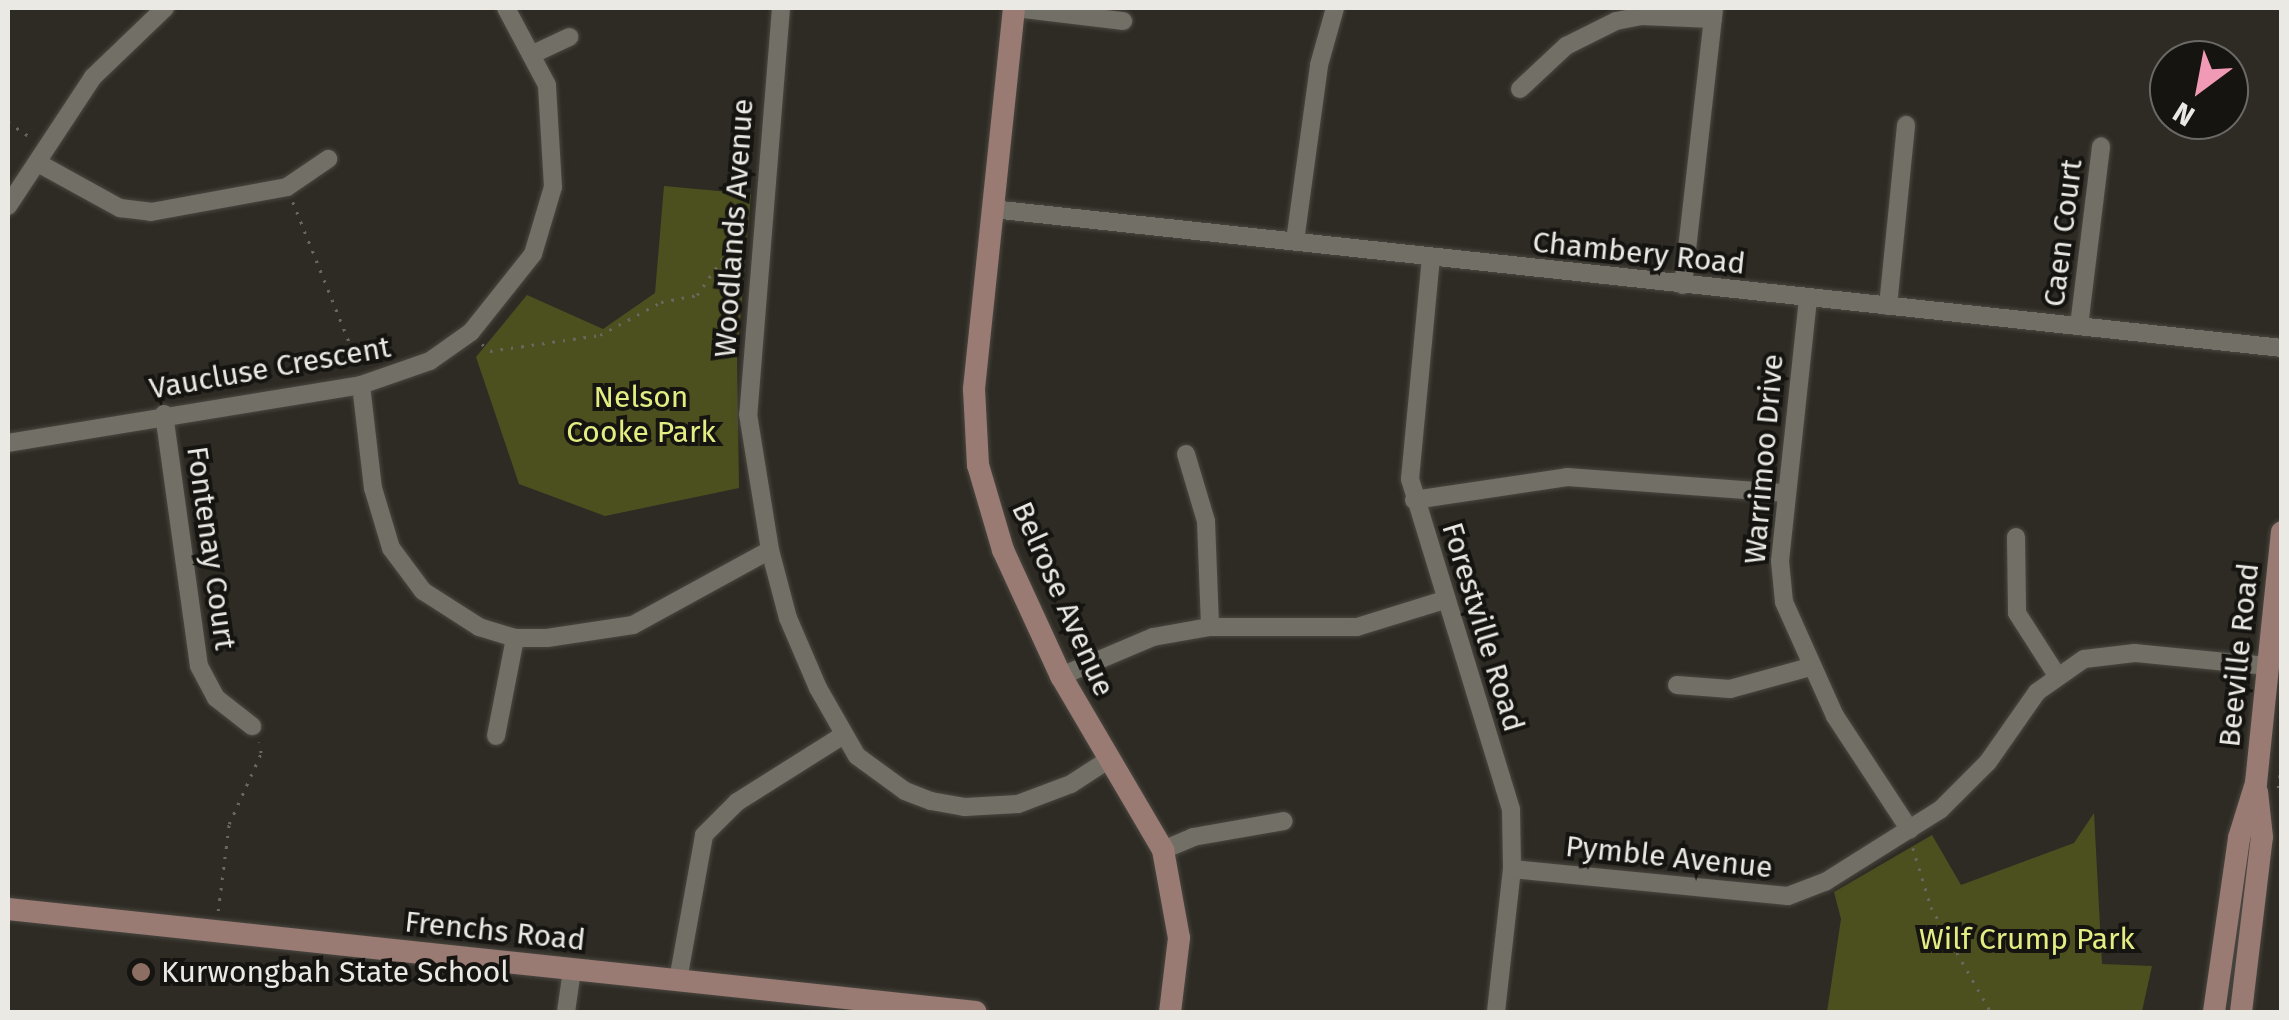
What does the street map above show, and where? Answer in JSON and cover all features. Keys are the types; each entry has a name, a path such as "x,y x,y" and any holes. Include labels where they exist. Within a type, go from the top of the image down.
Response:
{"street":[{"path":"8,206 93,77 166,8"},
{"name":"Vaucluse Crescent","path":"8,443 164,414 361,385 420,367 471,332 518,280 545,222 556,155 547,85 535,53 506,8"},
{"name":"Woodlands Avenue","path":"781,8 760,221 748,414 770,550 788,618 842,736 878,774 904,791 965,807 1018,804 1071,784 1108,760"},
{"path":"1014,8 1123,22"},
{"name":"Belrose Avenue","path":"1014,8 974,389 978,466 1003,550 1061,676 1163,850 1178,938 1170,1012"},
{"path":"1296,240 1319,65 1335,8"},
{"path":"1520,89 1566,46 1616,21 1713,13 1683,285"},
{"path":"535,53 570,37"},
{"path":"1888,306 1906,125"},
{"name":"Caen Court","path":"2079,326 2100,146"},
{"path":"43,156 120,208 151,212 287,186 328,158"},
{"name":"Chambery Road","path":"992,209 1808,300 2282,348"},
{"name":"Forestville Road","path":"1431,257 1411,457 1414,500 1511,809 1512,868 1496,1012"},
{"name":"Warrimoo Drive","path":"1808,300 1786,493 1781,583 1810,667 1853,748 1910,830"},
{"path":"361,385 381,525 406,573 446,610 516,638 633,625 770,550"},
{"name":"Fontenay Court","path":"164,414 199,666 216,698 252,726"},
{"path":"1186,454 1206,521 1210,627"},
{"path":"1414,500 1567,477 1786,493"},
{"name":"Beeville Road","path":"2214,1012 2239,838 2256,783 2282,532"},
{"path":"2016,537 2017,613 2056,674"},
{"path":"1061,676 1153,637 1210,627 1357,627 1444,600"},
{"path":"496,736 516,638"},
{"name":"Pymble Avenue","path":"1512,868 1788,896 1826,882 1910,830 1968,784 2056,674 2107,653 2268,666"},
{"path":"1677,686 1730,689 1810,667"},
{"path":"678,980 704,835 737,802 842,736"},
{"name":"Beeville Road","path":"2241,1012 2262,837 2256,783"},
{"path":"1163,850 1193,837 1284,821"},
{"name":"Frenchs Road","path":"8,908 976,1012"},
{"path":"566,1012 572,970"}],"path":[{"path":"8,122 43,156"},
{"path":"287,186 358,363 361,385"},
{"path":"471,332 490,350 600,336 662,302 697,294 750,220 760,221"},
{"path":"218,912 229,824 261,753 252,726"},
{"path":"1910,830 1931,907 1991,1012"}],"green space":[{"name":"Nelson Cooke Park","path":"664,186 751,194 737,356 739,488 605,516 519,484 476,357 527,295 603,329 655,293"},
{"name":"Wilf Crump Park","path":"2094,813 2102,964 2152,966 2142,1011 1827,1012 1841,919 1834,892 1932,835 1961,885 2074,843"}],"place":[{"name":"Kurwongbah State School","path":"141,972"}]}
